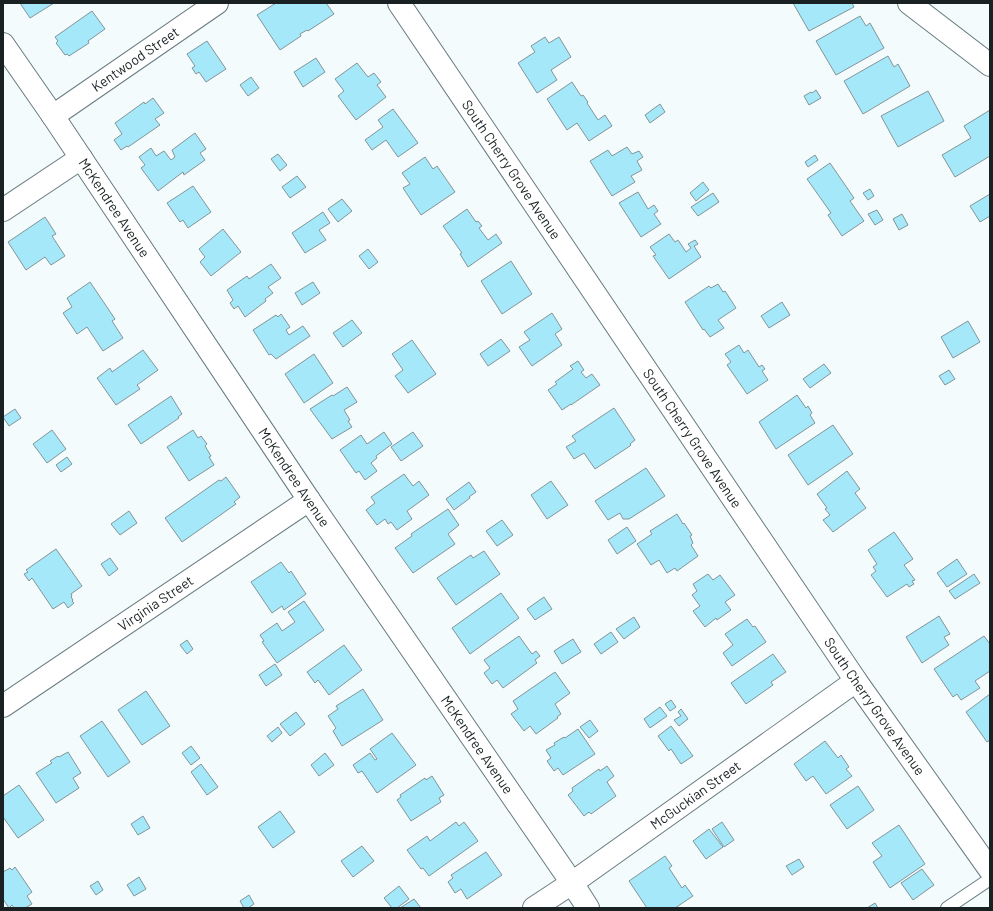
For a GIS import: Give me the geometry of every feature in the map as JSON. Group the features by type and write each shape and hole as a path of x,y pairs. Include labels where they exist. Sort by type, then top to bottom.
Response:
{"street":[{"name":"Kentwood Street","path":"53,116 217,3"},
{"name":"South Cherry Grove Avenue","path":"399,3 856,681 990,870"},
{"path":"909,3 990,65"},
{"name":"McKendree Avenue","path":"3,44 53,116 309,500 588,908"},
{"path":"3,210 81,158"},
{"name":"Virginia Street","path":"3,706 309,500"},
{"name":"McGuckian Street","path":"534,908 572,883 856,681"}],"lane":[{"path":"947,908 990,879"}],"building":[{"path":"20,3 54,3 30,18"},
{"path":"276,3 326,3 334,14 308,31 307,30 300,34 301,36 280,50 257,15"},
{"path":"793,3 852,3 854,7 809,31"},
{"path":"92,11 105,29 88,41 89,43 69,56 67,54 65,55 56,43 58,41 55,37"},
{"path":"860,16 866,26 870,23 884,48 836,75 816,41"},
{"path":"545,37 549,43 559,37 571,57 551,70 557,80 537,93 518,63 535,52 531,46"},
{"path":"207,41 226,69 206,82 199,72 196,74 192,68 195,66 187,54"},
{"path":"888,56 894,67 898,64 910,86 863,114 844,81"},
{"path":"316,58 325,72 303,87 294,72"},
{"path":"357,63 368,77 374,73 381,82 377,85 386,97 356,120 338,96 344,91 335,79"},
{"path":"251,77 259,88 248,96 240,85"},
{"path":"572,82 581,96 583,95 588,102 587,103 598,120 605,115 612,126 589,141 577,123 567,130 547,99"},
{"path":"816,90 821,98 809,105 804,96"},
{"path":"928,91 944,121 898,147 881,116"},
{"path":"153,98 164,113 155,119 160,125 128,147 127,146 121,150 114,140 122,134 115,123 144,102 145,104"},
{"path":"660,104 665,112 650,123 645,115"},
{"path":"393,109 418,143 398,157 386,140 372,150 365,140 383,127 378,120"},
{"path":"990,110 990,156 955,177 942,155 971,138 964,126"},
{"path":"195,133 206,149 200,153 205,160 184,175 183,172 158,191 141,168 145,165 139,157 151,148 156,156 164,151 171,160 175,157 172,150"},
{"path":"627,147 632,154 639,151 643,157 637,161 642,170 631,176 635,182 612,196 590,161 608,150 612,156"},
{"path":"278,154 287,165 280,171 271,159"},
{"path":"815,155 818,160 808,167 805,162"},
{"path":"425,157 433,169 437,166 455,192 421,215 403,188 410,184 402,173"},
{"path":"830,163 854,198 850,201 864,221 842,236 828,215 831,213 807,179"},
{"path":"297,176 306,187 290,198 282,187"},
{"path":"703,182 709,190 696,201 690,193"},
{"path":"193,186 211,212 188,228 183,220 180,222 167,203"},
{"path":"870,189 874,196 868,200 863,193"},
{"path":"638,192 648,209 654,205 658,211 654,214 661,224 641,237 619,203"},
{"path":"713,193 719,202 698,216 691,207"},
{"path":"990,194 990,216 980,222 970,206"},
{"path":"342,199 352,211 338,222 328,209"},
{"path":"467,209 476,222 478,221 482,226 479,228 488,240 496,234 502,243 468,267 460,254 462,253 443,226"},
{"path":"877,210 883,220 875,225 868,214"},
{"path":"323,212 330,223 319,230 326,240 305,253 292,233"},
{"path":"902,214 908,225 899,230 893,219"},
{"path":"45,217 56,234 52,236 65,256 51,265 45,257 26,270 8,242"},
{"path":"223,229 241,252 211,276 200,262 205,257 199,249"},
{"path":"669,234 675,242 678,240 686,252 691,248 688,244 695,240 698,244 694,246 701,257 669,279 653,256 656,255 650,247"},
{"path":"368,249 378,262 369,269 359,256"},
{"path":"511,261 532,294 502,314 481,281"},
{"path":"271,264 281,278 268,287 273,293 265,299 266,301 245,317 238,306 234,309 230,303 233,300 227,290 247,276 249,279"},
{"path":"90,282 115,319 112,321 123,338 103,351 87,327 77,334 63,313 72,307 67,298"},
{"path":"313,282 320,293 302,305 295,293"},
{"path":"718,284 723,292 725,291 736,308 718,320 724,328 710,337 704,329 703,330 685,302 709,286 711,288"},
{"path":"782,302 790,315 769,328 761,316"},
{"path":"552,313 562,329 555,334 562,345 532,366 519,347 530,340 524,332"},
{"path":"281,314 290,327 286,330 289,335 303,326 310,336 276,359 271,354 269,355 253,330 276,315 278,317"},
{"path":"352,320 362,333 343,347 333,333"},
{"path":"968,321 980,342 953,358 941,337"},
{"path":"501,339 510,351 488,366 480,354"},
{"path":"412,340 436,374 408,393 395,376 403,370 392,354"},
{"path":"739,345 744,353 748,350 759,367 762,365 765,369 762,371 768,380 747,394 727,365 731,362 725,354"},
{"path":"143,350 158,370 137,385 140,389 116,405 97,378 110,368 112,372"},
{"path":"314,354 333,383 304,403 285,374"},
{"path":"578,361 584,370 581,372 586,378 592,374 600,385 562,410 548,390 557,384 555,382 573,369 570,366"},
{"path":"824,364 831,373 810,388 803,379"},
{"path":"949,370 955,379 945,385 939,376"},
{"path":"347,387 357,402 344,410 352,427 332,439 310,409"},
{"path":"797,395 806,408 808,406 812,413 810,415 815,423 776,449 759,422"},
{"path":"171,396 182,414 178,417 179,418 141,444 128,425"},
{"path":"614,408 635,440 630,444 630,446 595,469 584,453 574,459 566,447 576,441 572,436"},
{"path":"15,409 21,418 9,426 3,417"},
{"path":"833,425 853,454 808,485 788,455"},
{"path":"52,430 66,449 47,463 33,444"},
{"path":"193,430 198,438 201,436 207,444 205,446 214,465 189,481 167,447"},
{"path":"384,432 392,444 376,456 377,458 371,463 377,471 365,480 359,471 356,473 340,450 361,435 367,444"},
{"path":"413,432 423,446 401,461 391,447"},
{"path":"67,457 72,464 61,472 56,465"},
{"path":"646,468 665,496 629,519 623,519 620,513 608,520 595,501"},
{"path":"847,471 860,489 855,493 866,508 833,532 823,520 830,515 817,494"},
{"path":"404,474 413,486 419,481 429,495 407,511 412,519 397,530 391,522 388,524 385,519 377,525 366,510 375,503 371,497"},
{"path":"226,477 240,497 234,502 236,504 182,542 165,518 219,480 221,481"},
{"path":"551,481 568,505 547,519 531,495"},
{"path":"469,482 476,492 454,510 446,499"},
{"path":"448,509 459,525 448,534 455,544 413,573 395,548 412,536 411,534"},
{"path":"129,511 137,523 120,535 111,524"},
{"path":"677,514 692,535 690,536 693,543 691,545 698,556 677,571 675,568 667,573 659,560 651,565 637,544 652,534 650,531"},
{"path":"502,520 513,535 497,546 486,531"},
{"path":"627,527 636,541 617,554 608,540"},
{"path":"894,532 913,559 904,565 915,580 912,581 914,584 909,587 907,584 887,597 871,575 876,571 873,567 877,564 868,550"},
{"path":"56,549 82,586 71,594 72,601 74,603 68,608 64,602 53,609 32,578 29,581 24,574 28,572 26,570"},
{"path":"484,551 500,574 456,605 437,578 471,555 473,558"},
{"path":"110,558 118,569 109,576 101,564"},
{"path":"957,559 967,574 947,587 937,573"},
{"path":"281,562 289,573 291,571 306,594 284,610 282,606 272,613 251,582"},
{"path":"708,574 713,580 720,575 735,595 725,602 731,610 717,620 716,618 705,627 693,611 700,606 692,595 697,591 693,584"},
{"path":"974,574 980,583 955,599 949,591"},
{"path":"501,593 519,618 470,654 452,628"},
{"path":"544,597 552,609 535,620 527,609"},
{"path":"304,601 324,630 277,663 262,642 264,641 260,635 277,623 282,631 295,622 288,612"},
{"path":"939,616 950,634 944,637 949,645 922,663 906,637"},
{"path":"634,617 640,627 624,639 616,629"},
{"path":"747,619 753,627 755,626 766,642 732,666 723,653 733,645 725,634"},
{"path":"611,632 618,642 601,654 594,644"},
{"path":"519,636 532,654 536,651 540,656 535,660 537,663 503,688 497,680 492,684 484,673 490,668 484,660"},
{"path":"984,636 990,644 990,671 975,681 980,688 961,700 957,694 953,697 934,669"},
{"path":"573,639 581,652 562,664 554,651"},
{"path":"187,640 193,649 187,654 180,645"},
{"path":"344,645 362,670 329,695 318,680 315,683 307,672"},
{"path":"773,654 786,672 771,682 773,685 746,704 731,683"},
{"path":"275,664 282,675 266,686 259,675"},
{"path":"555,672 570,693 555,704 561,714 557,717 558,718 536,734 530,726 524,731 511,714 518,709 513,701"},
{"path":"363,689 383,720 342,746 333,731 336,728 328,716 338,709 336,706"},
{"path":"146,691 170,726 142,745 118,710"},
{"path":"990,694 990,740 987,742 966,712"},
{"path":"671,700 676,707 670,711 665,704"},
{"path":"660,707 667,716 650,728 644,719"},
{"path":"681,709 688,719 679,726 674,720 681,716 678,712"},
{"path":"296,712 305,724 290,736 280,724"},
{"path":"590,720 598,731 589,738 580,727"},
{"path":"102,721 130,762 108,777 80,736"},
{"path":"671,726 693,756 681,764 671,749 669,751 658,736"},
{"path":"278,727 282,733 272,742 267,736"},
{"path":"578,729 595,754 563,775 558,768 554,771 547,761 551,758 546,750 555,745 554,743 564,737 565,738"},
{"path":"392,733 416,765 377,793 362,771 358,773 353,765 370,753 375,760 377,759 370,749"},
{"path":"825,741 838,758 841,755 849,767 846,769 852,776 826,794 813,776 806,781 794,764"},
{"path":"191,746 200,758 191,765 182,753"},
{"path":"68,752 81,773 73,778 79,788 56,803 36,773 52,763 50,761"},
{"path":"325,753 334,765 319,776 311,765"},
{"path":"201,764 218,787 207,795 191,772"},
{"path":"607,766 614,776 607,782 616,796 591,814 589,812 584,816 568,795 573,791 572,788 599,769 600,771"},
{"path":"432,776 444,795 439,798 441,802 411,821 397,800 401,797 400,795 425,778 426,780"},
{"path":"19,785 44,820 18,838 3,817 3,796"},
{"path":"858,786 874,810 847,829 830,805"},
{"path":"280,811 295,832 273,848 258,827"},
{"path":"143,816 150,828 138,835 131,824"},
{"path":"456,822 459,826 464,822 478,841 429,876 423,868 421,869 407,850 427,836 430,841"},
{"path":"722,822 734,840 724,847 712,829"},
{"path":"899,825 925,864 890,888 873,862 882,856 872,843"},
{"path":"709,829 723,847 706,859 693,841"},
{"path":"362,846 374,861 353,877 341,861"},
{"path":"486,852 502,875 467,899 461,889 455,893 448,882 453,878 451,875"},
{"path":"665,856 672,866 669,868 682,888 685,885 693,896 675,908 647,908 629,881"},
{"path":"799,859 804,867 792,875 786,866"},
{"path":"15,867 32,892 27,896 32,904 25,908 14,908 12,905 9,908 3,899 3,872 10,868 12,870"},
{"path":"922,869 934,885 913,900 901,883"},
{"path":"139,877 146,889 134,896 127,885"},
{"path":"98,881 103,890 96,895 90,886"},
{"path":"399,886 409,899 397,908 392,908 384,898"},
{"path":"249,895 254,904 248,908 244,908 240,901"},
{"path":"414,899 421,908 400,908"},
{"path":"875,903 878,908 867,908"}]}
